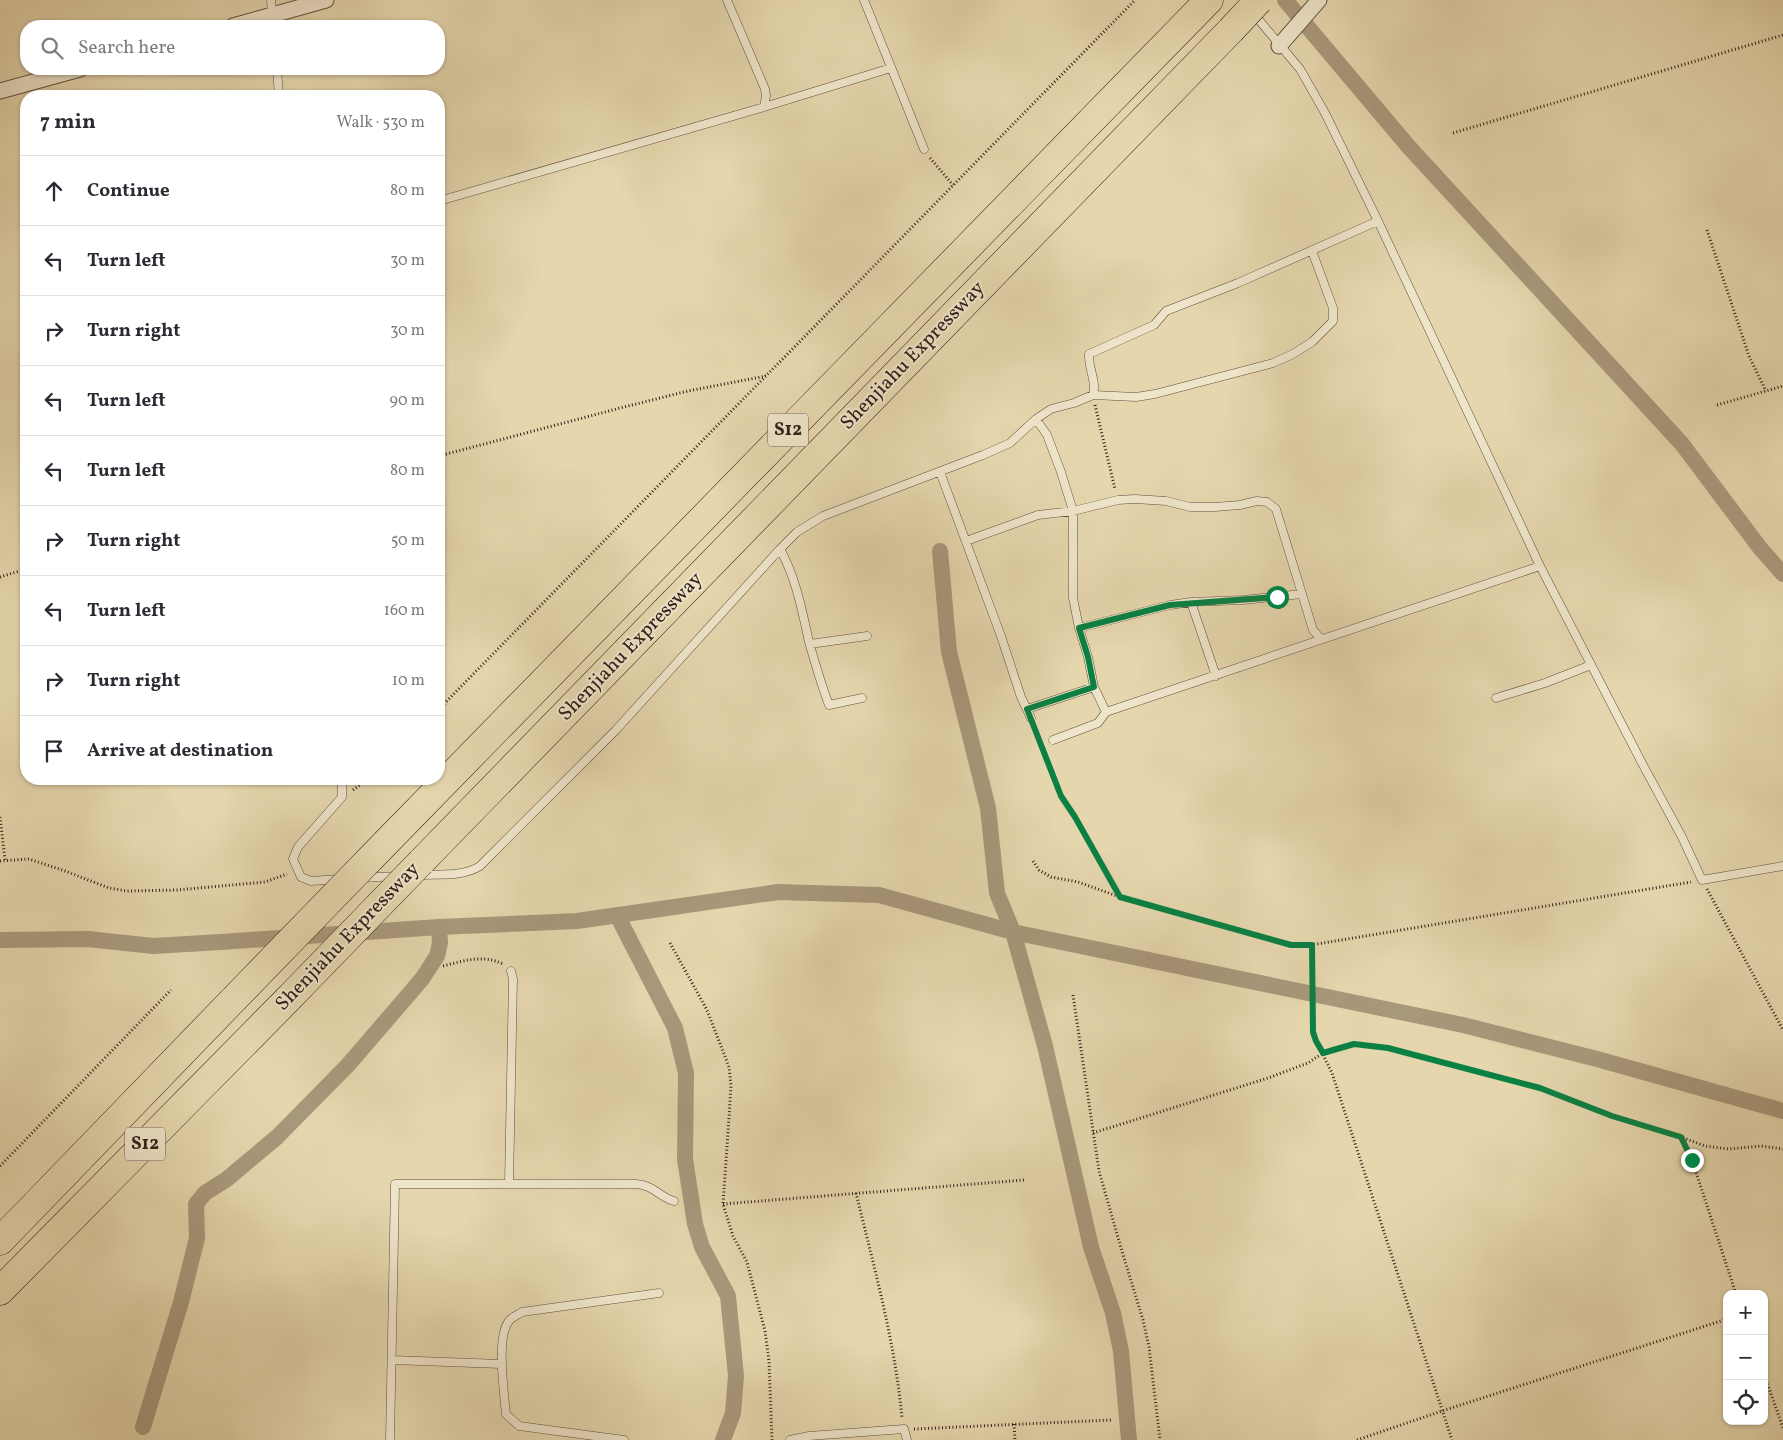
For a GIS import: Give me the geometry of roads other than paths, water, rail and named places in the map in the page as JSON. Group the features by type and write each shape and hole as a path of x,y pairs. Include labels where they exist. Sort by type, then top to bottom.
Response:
{"highway":[{"name":"Shenjiahu Expressway","path":"445,782 1209,0"},
{"name":"Shenjiahu Expressway","path":"0,1291 289,998 1259,0"},
{"name":"Shenjiahu Expressway","path":"0,1241 442,785"}],"street":[{"path":"252,20 326,0"},
{"path":"1284,41 1320,0"},
{"path":"0,91 58,75"}],"lane":[{"path":"727,0 765,89 764,108"},
{"path":"864,0 924,149"},
{"path":"1242,0 1284,41 1313,90 1378,221 1540,566 1682,837 1702,880 1783,866"},
{"path":"445,199 764,108 891,68"},
{"path":"277,75 279,90"},
{"path":"1093,395 1096,385 1088,363 1089,354 1154,325 1166,311 1238,283 1378,221"},
{"path":"342,785 342,797 298,847 293,859 301,877 311,881 459,874 472,871 480,866 614,731 780,549 802,528 823,516 940,472 1010,443 1036,419 1051,409 1074,403 1093,395 1136,397 1155,394 1273,363 1293,354 1312,342 1333,321 1333,308 1312,251"},
{"path":"1036,419 1047,435 1073,511 1073,598 1094,687 1106,712"},
{"path":"940,472 1001,636 1021,697 1031,718"},
{"path":"966,541 1038,515 1073,511 1118,500 1166,501 1190,507 1240,505 1257,501 1267,502 1276,509 1313,630 1321,639"},
{"path":"780,549 789,566 798,594 820,682 829,705 862,698"},
{"path":"1053,740 1098,723 1106,712 1540,566"},
{"path":"1079,628 1170,605 1302,594"},
{"path":"1190,602 1216,676"},
{"path":"810,644 866,636"},
{"path":"1496,698 1545,683 1592,665"},
{"path":"1027,709 1094,687"},
{"path":"509,1184 513,979 511,971"},
{"path":"390,1440 396,1184 636,1184 648,1186 674,1201"},
{"path":"624,1440 570,1436 519,1426 506,1414 502,1364 503,1336 508,1322 522,1312 659,1294"},
{"path":"392,1360 502,1364"},
{"path":"790,1440 809,1436 904,1429 906,1440"}],"waterway":[{"path":"1285,0 1408,146 1682,444 1760,548 1783,574"},
{"path":"940,551 949,652 988,808 997,893 1013,932 1045,1046 1091,1247 1113,1313 1121,1351 1129,1440"},
{"path":"0,940 88,939 153,946 439,927 577,921 778,892 879,895 1013,932 1463,1025 1597,1059 1783,1111"},
{"path":"617,915 675,1028 686,1073 685,1159 695,1224 702,1247 728,1296 736,1376 733,1413 723,1440"},
{"path":"143,1427 181,1302 197,1238 196,1204 205,1193 227,1179 277,1137 348,1065 422,979 437,956 440,943 439,927"}]}
